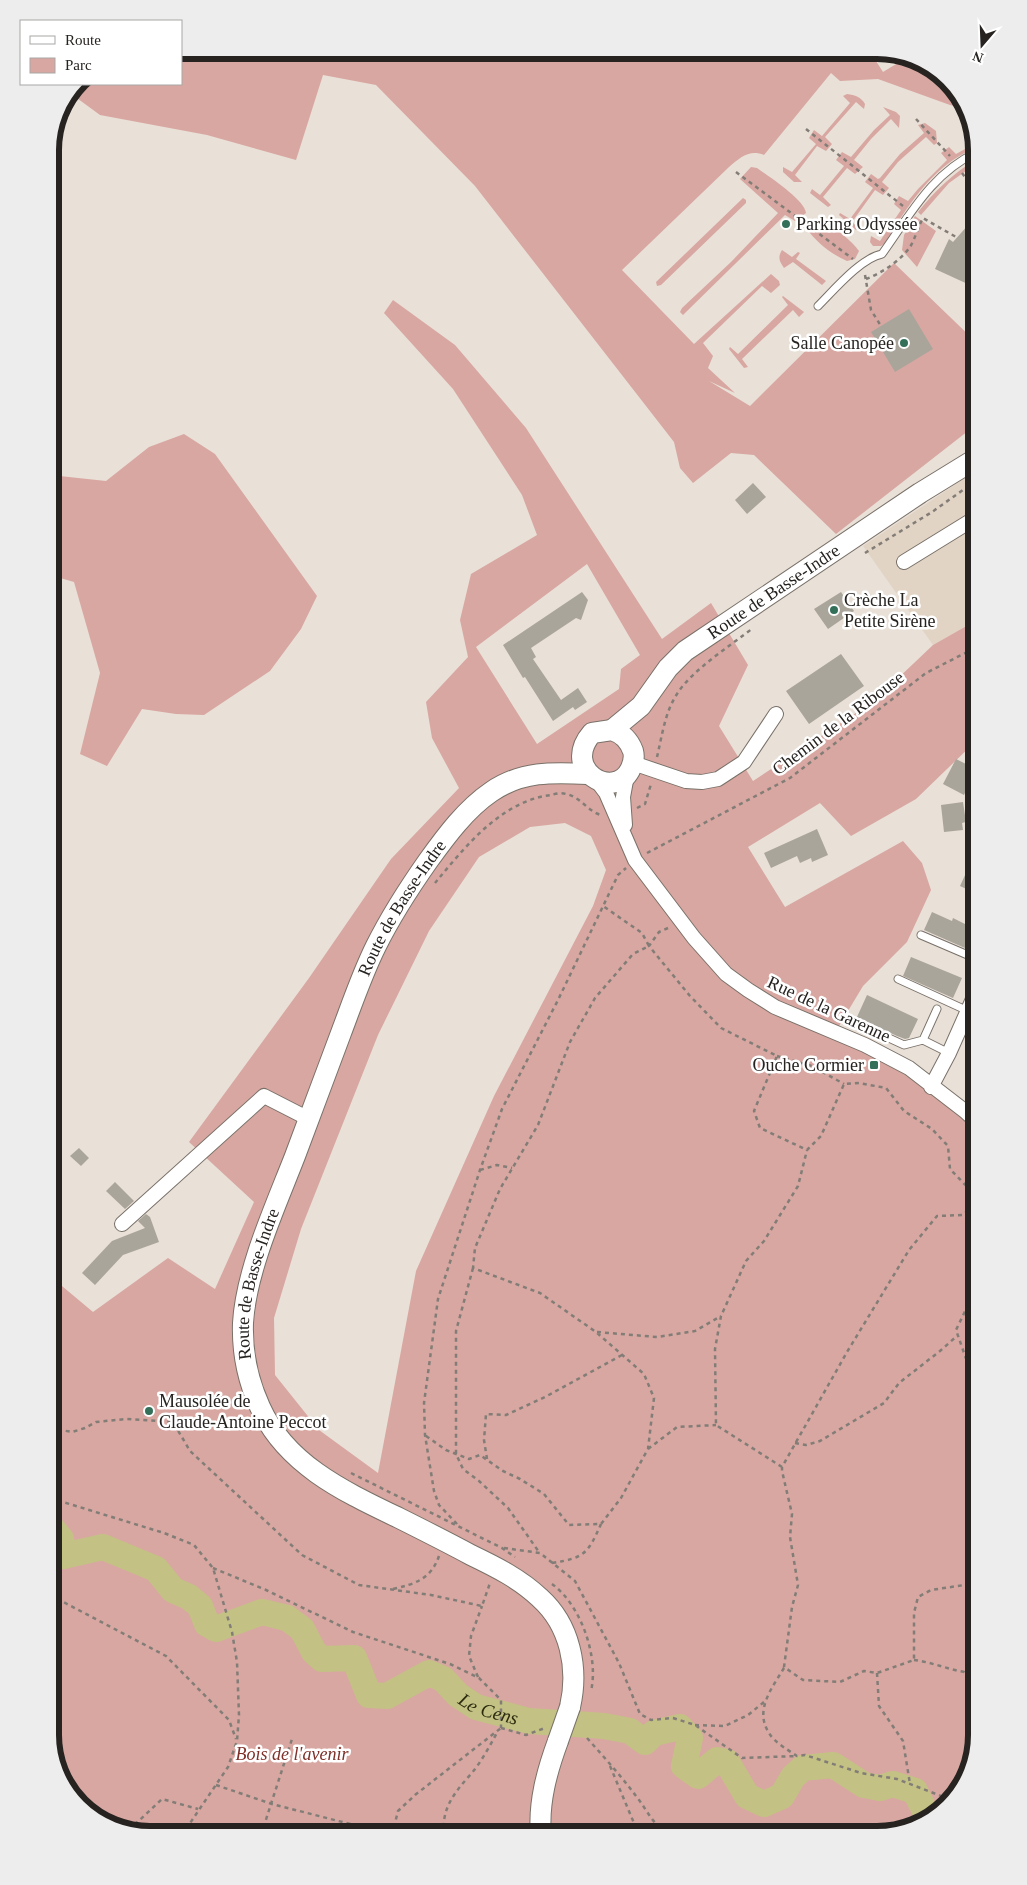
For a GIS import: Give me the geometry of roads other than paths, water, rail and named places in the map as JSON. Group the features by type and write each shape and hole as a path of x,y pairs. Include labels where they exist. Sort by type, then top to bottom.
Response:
{"main road":[{"name":"Route de Basse-Indre","path":"920,493 968,452"},
{"name":"Route de Basse-Indre","path":"612,730 641,706 668,668 685,651 920,493 968,464"},
{"name":"Route de Basse-Indre","path":"630,761 641,706"},
{"path":"612,730 621,734 629,742 630,761 621,779 613,782 592,777 582,764 581,754 583,745 592,733 612,730"},
{"name":"Route de Basse-Indre","path":"541,1826 542,1797 554,1734 570,1706 573,1693 574,1677 571,1650 561,1624 542,1599 515,1577 348,1493 318,1474 293,1454 265,1417 248,1374 243,1342 243,1321 259,1251 356,992 374,949 404,896 440,845 465,815 492,791 521,778 538,773 559,762 583,745"},
{"name":"Route de Basse-Indre","path":"538,773 592,777"}],"street":[{"path":"904,562 968,523"},
{"path":"630,761 686,781 702,782 718,779 744,762 776,714"},
{"name":"Rue de la Garenne","path":"619,814 630,761"},
{"name":"Rue de la Garenne","path":"592,777 606,793 619,814 627,841 641,857 683,923 726,974 776,1007 865,1046 909,1068 931,1087 968,1114"},
{"path":"931,1087 968,1011"},
{"path":"122,1224 264,1096 309,1119"}],"lane":[{"path":"818,306 862,265 877,255 882,254 925,192 956,165 968,158"},
{"path":"921,935 968,955"},
{"path":"898,979 968,1011"},
{"path":"923,1040 937,1009"},
{"path":"854,1022 904,1045 923,1040 949,1053"}],"waterway":[{"name":"Le Cens","path":"59,1537 63,1556 103,1547 156,1569 173,1590 189,1597 200,1606 207,1624 216,1629 262,1612 287,1618 302,1629 314,1652 322,1659 354,1658 369,1695 387,1696 429,1673 443,1679 458,1695 476,1707 529,1721 604,1726 630,1731 645,1742 654,1733 680,1727 690,1738 684,1766 698,1776 717,1760 727,1762 747,1796 764,1804 782,1796 793,1777 803,1768 833,1765 864,1785 880,1788 893,1784 915,1791 926,1812"}],"place":[{"name":"Parking Odyssée","path":"786,224"},
{"name":"Salle Canopée","path":"904,343"},
{"name":"Crèche La Petite Sirène","path":"834,610"},
{"name":"Ouche Cormier","path":"874,1065"},
{"name":"Mausolée de Claude-Antoine Peccot","path":"149,1411"}],"park label":[{"name":"Bois de l'avenir","path":"292,1754"}]}
